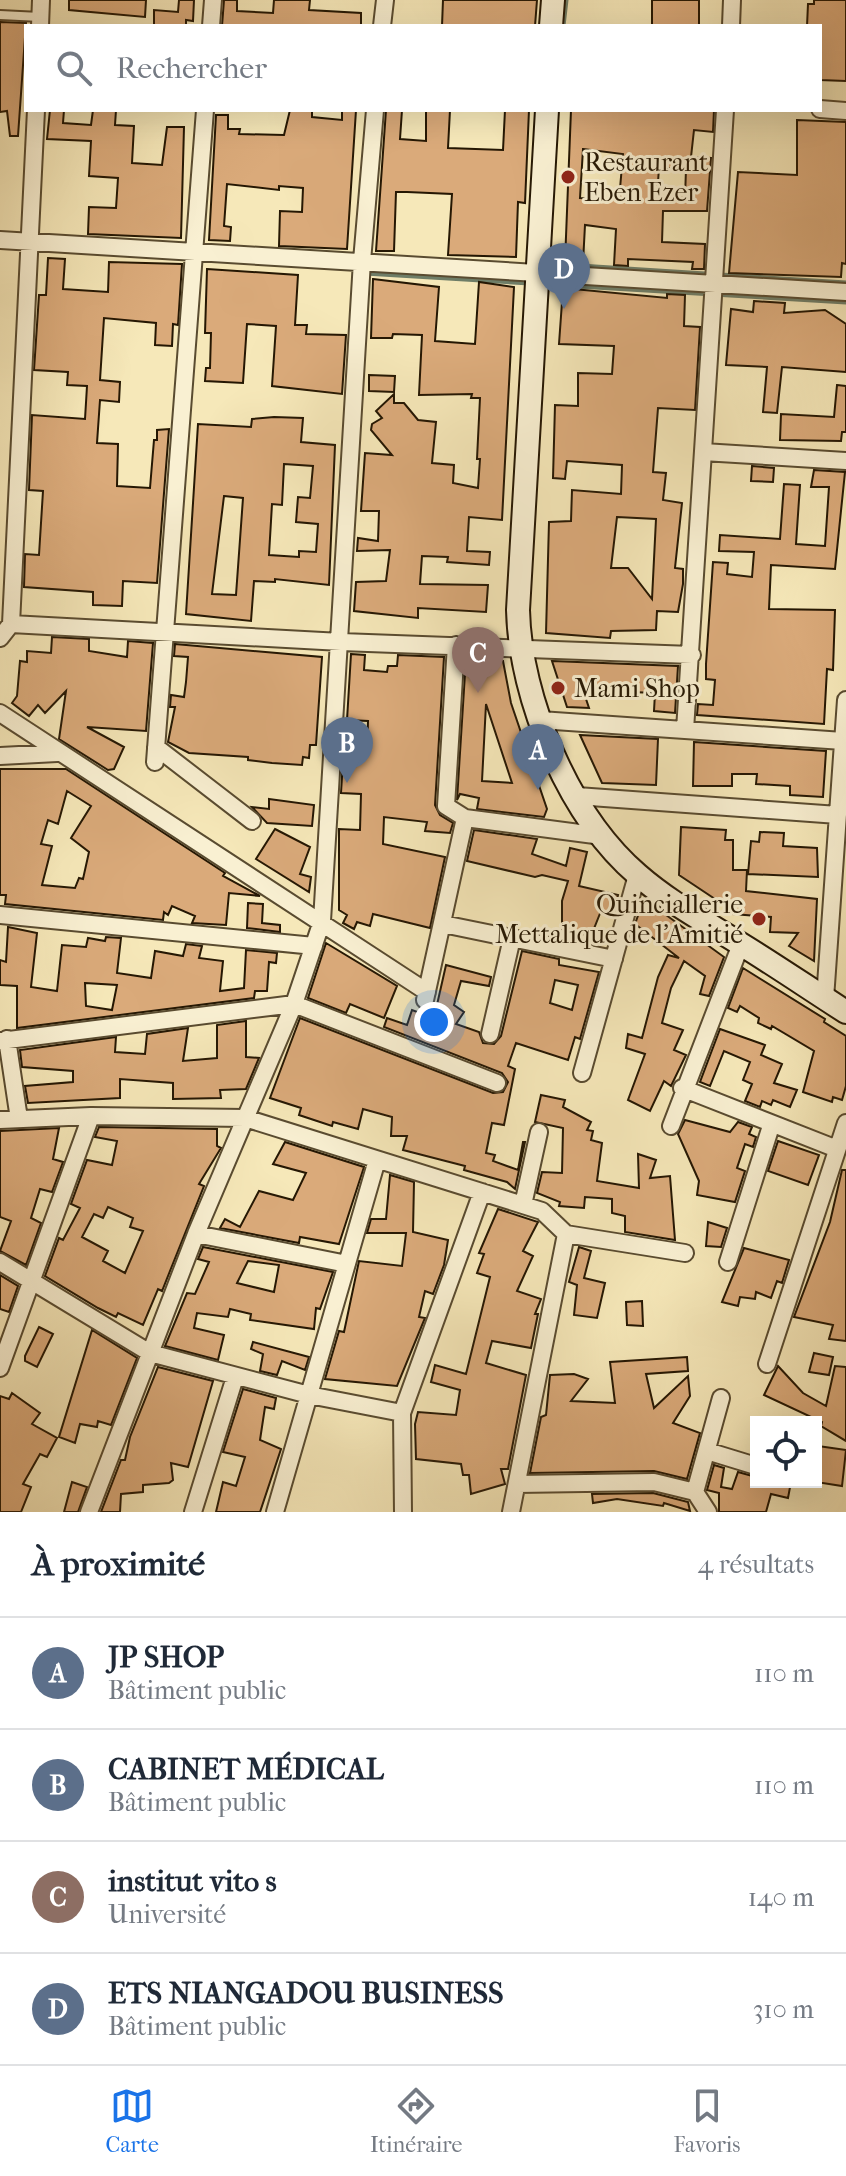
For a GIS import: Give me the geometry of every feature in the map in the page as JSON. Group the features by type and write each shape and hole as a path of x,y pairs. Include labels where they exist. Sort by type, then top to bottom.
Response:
{"main road":[{"path":"551,24 553,0"},
{"path":"547,112 519,647 540,720 577,796 602,836 637,875 666,898 846,1012"}],"street":[{"path":"211,24 213,0"},
{"path":"382,24 385,0"},
{"path":"731,24 732,0"},
{"path":"822,109 846,111"},
{"path":"0,638 11,624 36,112"},
{"path":"205,112 156,755 252,821"},
{"path":"89,1512 196,1234 294,1004 322,921 362,261 375,112"},
{"path":"685,730 725,112"},
{"path":"0,240 846,292"},
{"path":"703,452 846,461"},
{"path":"11,624 341,642 692,655"},
{"path":"456,645 446,806 465,818 602,836"},
{"path":"825,999 843,783 846,700"},
{"path":"0,713 57,753 322,921 426,996 465,818"},
{"path":"540,720 843,741"},
{"path":"0,756 57,753"},
{"path":"577,796 838,815"},
{"path":"582,1073 637,875"},
{"path":"0,915 314,946"},
{"path":"443,924 614,959"},
{"path":"490,1034 512,938"},
{"path":"671,1126 682,1088 741,944"},
{"path":"19,1119 4,1040 294,1004 497,1083"},
{"path":"682,1088 771,1126 837,1149"},
{"path":"0,1368 91,1116"},
{"path":"0,1120 91,1116 245,1118 542,1211 566,1234 685,1253"},
{"path":"767,1364 846,1123"},
{"path":"728,1262 771,1126"},
{"path":"523,1205 539,1132"},
{"path":"275,1512 377,1160"},
{"path":"403,1512 402,1413 482,1192"},
{"path":"196,1234 347,1264"},
{"path":"511,1512 566,1234"},
{"path":"0,1262 150,1353 309,1395 402,1413"},
{"path":"193,1512 235,1377"},
{"path":"695,1492 721,1398"},
{"path":"707,1451 750,1464"},
{"path":"517,1484 654,1482 695,1492 708,1512"}],"lane":[{"path":"0,15 41,14"}],"building":[{"path":"69,0 146,0 145,17 69,10"},
{"path":"179,0 194,0 193,21 186,20 186,24 154,24 154,10 178,12"},
{"path":"224,0 237,0 237,11 273,13 274,0 310,0 309,10 361,13 361,24 222,24"},
{"path":"443,0 537,0 535,24 442,24"},
{"path":"652,0 699,0 699,24 652,24"},
{"path":"814,0 846,0 846,81 822,80 822,24 807,24 808,4 814,4"},
{"path":"0,22 26,23 18,136 10,136 7,111 0,112"},
{"path":"50,112 64,112 63,123 91,125 93,112 116,112 115,125 134,126 132,163 162,165 167,127 184,127 181,238 88,234 89,207 116,208 118,178 89,176 91,141 47,139"},
{"path":"290,112 312,112 312,117 342,120 342,112 356,112 347,249 279,246 280,211 302,212 303,188 279,186 279,190 227,184 224,226 231,227 230,241 209,240 216,115 228,115 228,129 240,129 239,134 284,135"},
{"path":"386,112 402,112 400,139 426,141 426,112 450,112 448,148 503,150 505,112 529,112 525,203 518,202 516,257 448,255 452,194 407,192 396,192 394,251 376,251"},
{"path":"571,112 714,112 713,132 694,130 691,157 711,158 707,211 663,211 662,242 705,244 704,269 692,269 693,262 628,259 628,266 614,265 616,229 585,225 583,263 565,262","holes":["583,149 623,154 619,200 580,198","659,168 686,169 685,198 657,196"]},
{"path":"797,120 846,122 846,264 842,263 841,277 729,273 738,172 797,175"},
{"path":"48,258 65,259 63,289 108,292 109,262 182,264 178,325 173,324 172,346 155,345 156,323 104,318 100,380 120,382 119,402 100,400 97,443 118,444 117,486 150,488 157,430 169,429 157,583 123,581 122,606 93,605 93,592 24,587 25,554 39,555 43,491 29,490 32,415 85,419 87,386 67,385 68,372 34,370 39,295 46,295"},
{"path":"207,269 298,275 295,325 307,325 306,334 346,335 342,394 272,386 276,326 247,324 243,383 205,381 206,368 210,368 211,333 205,333"},
{"path":"373,279 439,287 435,341 475,344 479,282 514,287 502,520 469,517 467,551 490,552 489,565 447,562 448,557 422,556 420,584 488,585 486,612 418,608 418,618 354,611 356,582 386,581 390,550 357,551 358,538 378,541 379,511 361,511 365,453 392,455 371,430 372,424 382,418 376,411 394,394 394,403 404,403 418,420 436,422 432,463 454,465 453,483 478,488 480,459 477,459 480,398 471,398 472,394 419,395 422,335 393,334 392,338 371,338"},
{"path":"563,288 667,298 667,294 685,295 684,326 700,327 695,410 658,408 653,472 666,473 663,500 682,503 675,568 683,569 683,584 678,612 657,611 656,630 611,631 610,638 546,633 549,522 571,521 572,490 621,494 622,465 567,461 565,479 553,478 555,405 578,406 578,373 612,374 614,346 559,344","holes":["617,517 656,519 652,599 628,568 611,568"]},
{"path":"754,301 785,303 784,313 825,310 846,324 846,372 782,367 777,413 763,412 767,367 726,365 731,309 753,312"},
{"path":"369,375 395,376 394,392 369,391"},
{"path":"837,385 846,386 846,432 842,432 841,441 780,440 781,414 834,417"},
{"path":"303,418 301,442 335,445 329,585 275,579 275,582 254,581 251,621 186,614 198,424 251,427 252,419","holes":["284,464 313,466 310,498 298,497 296,522 318,524 316,552 299,551 299,557 269,555 272,504 282,505","224,496 243,498 236,595 212,594"]},
{"path":"752,466 774,468 773,482 751,481"},
{"path":"814,470 845,472 835,569 771,565 769,609 835,610 833,670 827,669 824,724 697,715 698,704 713,705 715,680 706,679 706,664 713,562 728,563 727,574 752,577 754,552 719,551 720,535 780,539 784,484 800,485 796,544 825,546 829,487 811,487"},
{"path":"52,637 89,639 89,651 127,657 128,641 153,643 146,731 87,727 124,747 114,769 108,770 59,739 66,691 45,713 38,705 29,716 12,703 17,696 20,661 27,662 27,651 51,653"},
{"path":"175,644 322,657 316,745 310,745 309,758 303,757 302,765 272,763 248,760 248,757 189,753 168,742 175,707 170,707 171,695 184,697 188,657 174,656"},
{"path":"351,654 365,655 364,670 387,672 388,666 397,666 398,655 444,657 435,805 440,815 453,823 450,833 425,831 427,822 384,817 383,844 445,857 430,928 373,914 370,926 357,922 354,929 343,923 347,915 339,910 339,829 360,830 361,794 341,793 343,761 346,761 347,750 367,751 368,721 347,720"},
{"path":"466,658 503,661 511,703 547,809 544,817 477,809 479,798 460,794 457,800","holes":["486,704 512,783 482,781"]},
{"path":"552,661 678,666 675,713 654,711 655,693 583,690 589,708 567,707"},
{"path":"580,735 658,739 656,785 602,783"},
{"path":"694,742 826,751 823,797 790,795 790,786 756,784 757,774 732,774 732,786 693,786"},
{"path":"0,769 66,769 225,873 223,876 260,896 229,893 226,925 192,923 195,916 172,906 168,915 164,912 163,920 5,904 6,895 0,895","holes":["67,791 91,806 71,838 89,852 83,879 79,878 75,888 42,885 52,846 41,844 48,820 58,824"]},
{"path":"269,799 314,805 312,826 267,823 252,807 269,809"},
{"path":"681,827 726,830 725,840 733,840 733,870 747,870 746,891 817,899 814,961 789,946 798,933 770,932 771,917 733,914 733,911 679,875"},
{"path":"275,829 310,847 300,874 311,877 309,892 256,859"},
{"path":"474,830 537,839 532,854 566,866 570,848 587,852 579,886 618,895 614,913 601,911 591,936 562,930 562,901 568,881 542,875 535,877 467,861"},
{"path":"760,832 784,833 783,846 817,848 818,877 748,874 751,841 759,842"},
{"path":"644,899 724,957 709,996 700,994 705,976 684,961 671,988 662,1023 683,1030 674,1050 686,1055 671,1086 664,1081 650,1111 628,1100 645,1054 626,1048 628,1034 642,1038 658,977 668,955 679,958 635,924"},
{"path":"248,903 263,904 262,923 280,925 280,932 247,928"},
{"path":"8,927 37,933 31,987 57,991 62,945 86,947 88,938 105,941 106,937 121,938 117,973 151,978 155,951 183,956 186,944 202,946 199,958 223,961 220,991 244,988 246,950 277,953 276,963 269,962 267,991 255,991 254,998 17,1028 17,986 0,985 0,960 6,962","holes":["85,983 117,985 112,1010 86,1006"]},
{"path":"326,943 397,986 384,1018 350,1004 346,1013 308,998"},
{"path":"522,951 559,959 559,965 599,972 580,1039 575,1037 568,1060 516,1043 508,1066 515,1069 504,1125 492,1123 486,1153 495,1155 493,1161 518,1170 525,1142 515,1189 507,1182 464,1170 465,1166 403,1150 407,1136 391,1136 392,1117 363,1109 358,1129 333,1122 332,1126 299,1115 301,1108 270,1098 300,1018 493,1093 503,1092 508,1082 502,1073 384,1027 387,1018 407,1025 412,1010 434,1018 446,965 491,977 489,986 461,981 454,1005 464,1012 456,1024 479,1032 483,1043 494,1044 501,1036","holes":["555,980 578,985 572,1010 550,1003"]},
{"path":"743,968 825,1019 824,1022 846,1036 846,1086 842,1100 833,1097 832,1102 803,1092 814,1051 772,1026 771,1029 758,1023 759,1018 740,1006 737,1012 728,1008"},
{"path":"246,1021 246,1057 259,1058 246,1089 220,1090 221,1098 173,1099 173,1083 120,1079 120,1098 28,1103 25,1086 73,1082 73,1071 22,1067 20,1050 116,1037 115,1052 145,1054 147,1034 188,1028 183,1061 217,1058 217,1025"},
{"path":"720,1029 765,1045 761,1055 782,1064 774,1083 797,1090 790,1107 773,1100 771,1105 762,1101 760,1107 745,1101 752,1084 743,1080 750,1062 724,1051 710,1086 700,1082"},
{"path":"541,1095 565,1100 563,1107 591,1122 587,1130 593,1131 591,1140 602,1143 597,1181 639,1188 638,1154 656,1160 650,1178 670,1176 675,1240 625,1232 625,1216 612,1213 612,1199 585,1197 584,1208 559,1206 560,1202 537,1193 542,1172 562,1173 563,1128 535,1122"},
{"path":"685,1120 730,1132 738,1122 752,1127 749,1134 756,1137 753,1147 745,1144 737,1168 745,1171 735,1202 697,1195 699,1181 678,1134"},
{"path":"99,1127 217,1129 217,1146 221,1148 199,1184 204,1186 162,1291 158,1289 143,1325 98,1308 45,1276 59,1238 63,1240 80,1208 71,1204 87,1160 112,1165 117,1141 95,1137","holes":["108,1207 133,1218 130,1227 143,1231 125,1273 103,1261 108,1251 82,1237 94,1214 103,1218"]},
{"path":"59,1128 53,1159 63,1162 52,1192 40,1189 31,1218 41,1223 26,1265 0,1251 11,1221 0,1217 0,1131"},
{"path":"778,1141 819,1155 808,1185 768,1171"},
{"path":"285,1142 364,1167 339,1244 300,1237 299,1243 220,1228 225,1219 240,1227 259,1191 293,1200 306,1173 273,1164"},
{"path":"842,1170 846,1170 846,1341 829,1339 833,1325 794,1317 830,1222"},
{"path":"390,1175 414,1182 413,1232 448,1240 444,1265 433,1294 425,1291 419,1317 425,1318 397,1386 325,1379 339,1331 344,1332 359,1261 402,1266 406,1233 367,1233 371,1219 386,1219"},
{"path":"498,1209 538,1222 523,1251 533,1256 517,1291 541,1299 535,1314 538,1314 531,1348 492,1341 486,1363 526,1375 508,1469 501,1469 505,1484 471,1494 469,1475 463,1475 461,1464 416,1459 415,1424 418,1412 456,1415 460,1390 431,1382 435,1365 466,1374 490,1277 477,1273 484,1254 479,1253"},
{"path":"708,1222 727,1228 721,1247 706,1246"},
{"path":"203,1247 333,1272 320,1309 316,1308 314,1329 250,1320 251,1314 230,1309 228,1317 197,1313 194,1328 224,1335 218,1360 165,1346 187,1293 195,1294 209,1262 198,1259","holes":["248,1261 279,1265 274,1292 237,1283"]},
{"path":"579,1247 591,1251 584,1278 605,1283 597,1318 574,1315 577,1285 569,1282"},
{"path":"744,1248 789,1260 782,1283 777,1281 771,1298 756,1292 755,1299 740,1297 738,1306 722,1302"},
{"path":"0,1275 18,1286 9,1312 0,1309"},
{"path":"642,1301 643,1326 627,1325 626,1302"},
{"path":"39,1327 53,1334 37,1367 25,1361 25,1356"},
{"path":"92,1330 137,1358 111,1425 98,1421 97,1427 80,1424 75,1443 59,1437"},
{"path":"253,1342 309,1357 305,1370 282,1361 277,1375 260,1371 263,1354 251,1349"},
{"path":"814,1353 833,1357 829,1375 809,1372"},
{"path":"687,1357 688,1371 646,1374 654,1408 688,1376 690,1396 673,1423 700,1433 687,1479 654,1471 530,1473 541,1417 546,1415 550,1375 574,1374 588,1379 571,1401 615,1403 610,1362"},
{"path":"778,1366 803,1393 826,1406 835,1366 846,1367 846,1441 822,1427 822,1416 809,1416 764,1395"},
{"path":"158,1367 213,1381 188,1467 171,1463 173,1480 169,1483 143,1485 143,1492 121,1494 120,1512 101,1512 121,1460 125,1460 130,1437"},
{"path":"243,1389 276,1398 274,1409 265,1407 260,1440 281,1449 260,1512 216,1512 223,1482 236,1486 245,1457 223,1452"},
{"path":"12,1393 40,1413 32,1424 57,1438 47,1457 40,1454 23,1484 31,1487 21,1512 0,1512 0,1396 9,1399"},
{"path":"822,1447 846,1450 842,1486 822,1483"},
{"path":"714,1465 724,1468 721,1487 732,1489 738,1472 750,1475 750,1488 790,1488 788,1498 771,1494 766,1512 719,1512 719,1493 707,1490"},
{"path":"72,1482 87,1487 78,1512 64,1512"},
{"path":"653,1493 688,1502 690,1511 664,1503 663,1506 617,1499 593,1503 592,1494"}],"waterway":[{"path":"563,24 566,0"},
{"path":"549,259 548,264 846,283"},
{"path":"365,273 530,283"},
{"path":"544,284 846,302"}],"place":[{"name":"Restaurant Eben Ezer","path":"568,177"},
{"name":"ETS NIANGADOU BUSINESS","path":"564,309"},
{"name":"Mami Shop","path":"558,688"},
{"name":"institut vito s","path":"478,693"},
{"name":"CABINET MÉDICAL","path":"347,783"},
{"name":"JP SHOP","path":"538,790"},
{"name":"Quinciallerie Mettalique de l'Amitié","path":"759,919"}]}
